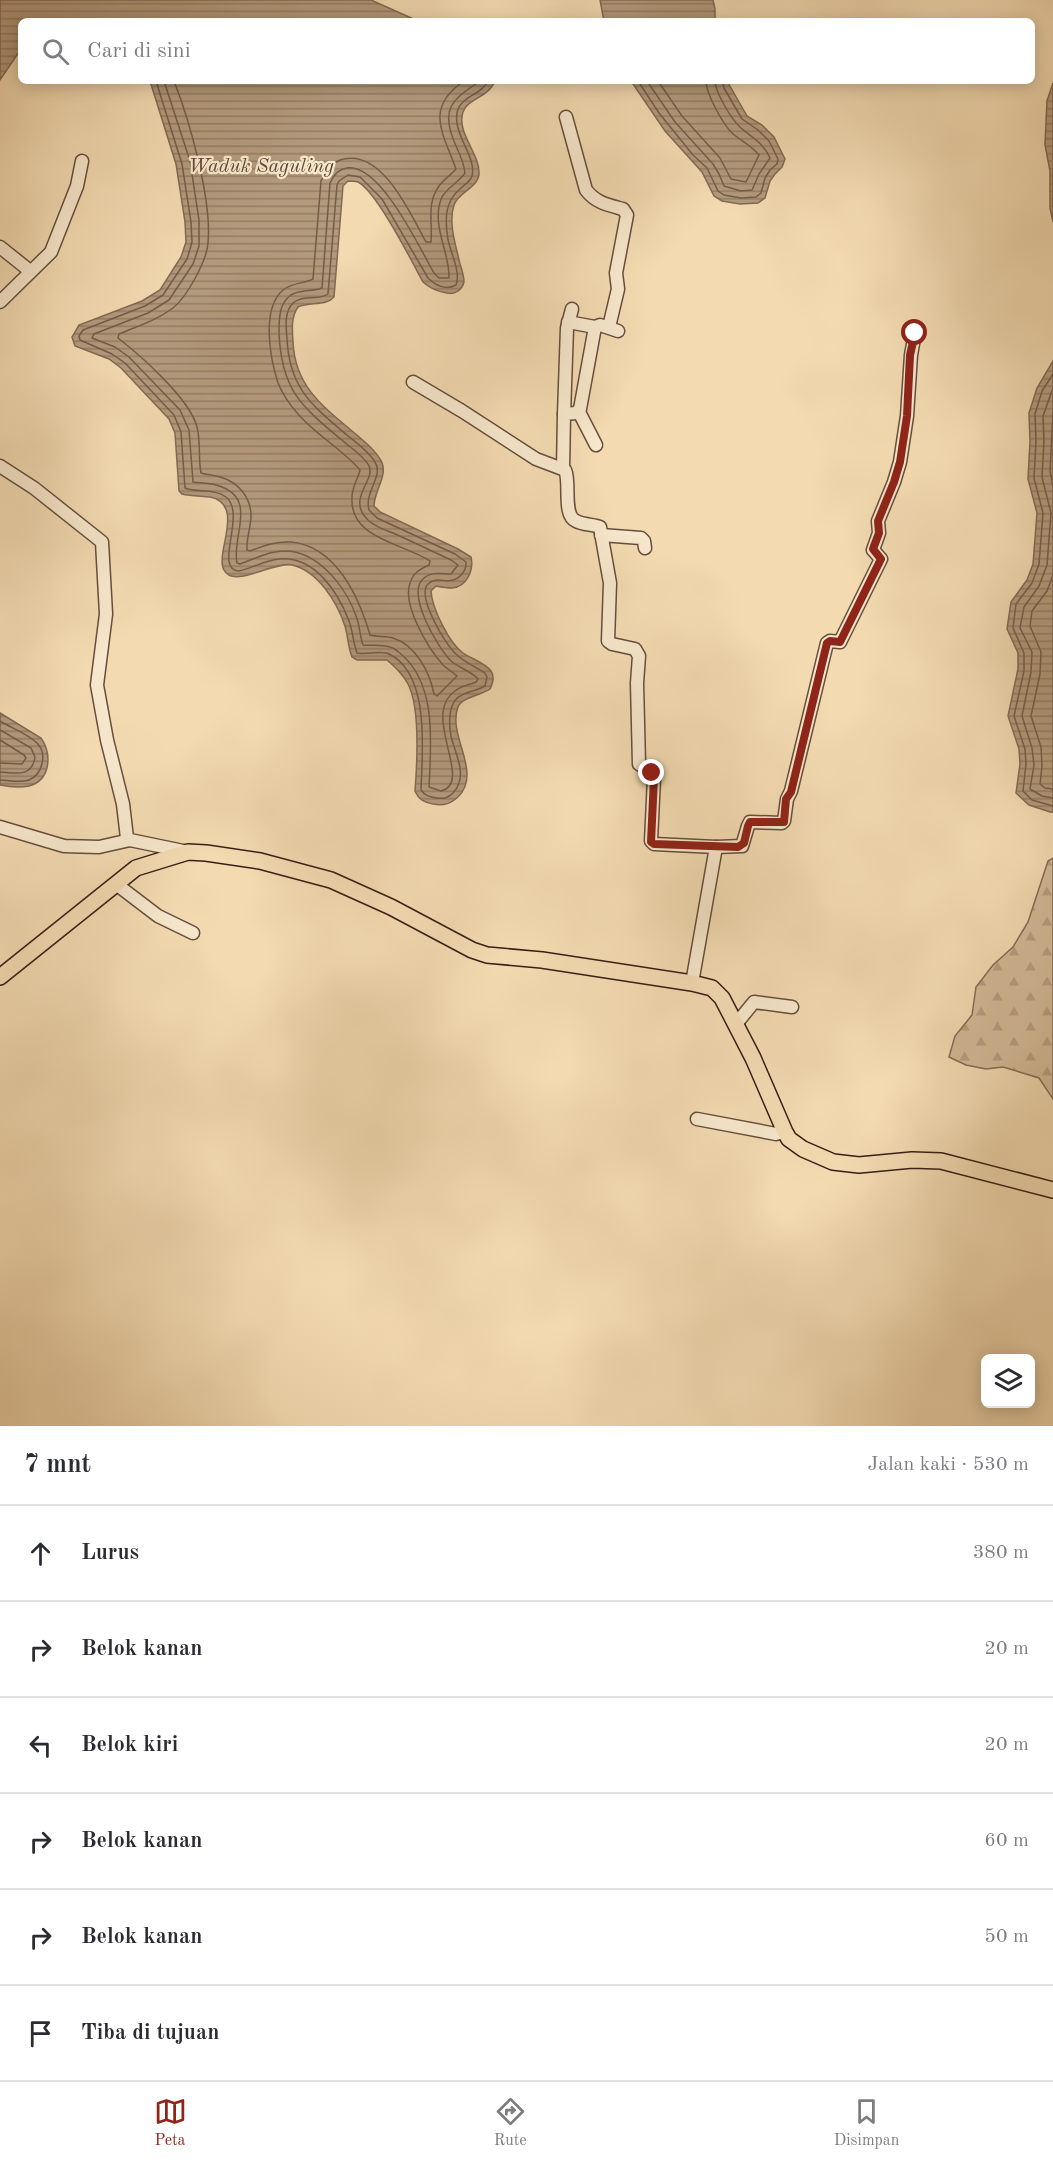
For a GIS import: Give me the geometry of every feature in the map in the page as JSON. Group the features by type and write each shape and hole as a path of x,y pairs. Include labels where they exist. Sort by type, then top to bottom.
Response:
{"main road":[{"path":"0,978 136,868 188,852 260,861 331,880 392,907 487,956 542,960 712,988 718,993 736,1024 789,1139 803,1149 833,1162 859,1166 912,1160 941,1161 1053,1190"}],"street":[{"path":"566,117 586,190 593,199 623,209 627,215 616,273 618,289 614,329 600,324 596,327 568,322"},
{"path":"0,302 48,256 54,247 77,186 82,161"},
{"path":"0,248 30,271"},
{"path":"572,309 568,322 564,414 563,469 567,475 567,499 571,516 577,522 598,526 601,536 610,583 608,641 635,649 639,656 637,683 639,764 651,771 654,778 651,842 654,844 742,846 750,822 782,823 784,821 786,799 791,792 827,643 840,642 881,559 873,549 879,533 877,524 900,462 907,416 910,355 915,333"},
{"path":"596,327 579,412 596,445"},
{"path":"413,382 536,459 563,469"},
{"path":"564,414 579,412"},
{"path":"0,466 34,488 102,542 106,614 97,685 107,740 123,804 127,838 130,840"},
{"path":"601,536 641,538 645,548"},
{"path":"0,827 64,846 99,847 130,840 188,852"},
{"path":"692,983 716,847"},
{"path":"116,884 158,916 193,933"},
{"path":"736,1024 754,1002 792,1007"},
{"path":"697,1119 776,1134 785,1132"}],"green space":[{"path":"1053,858 1053,1099 1039,1078 1003,1067 986,1069 966,1065 949,1057 955,1036 972,1015 976,987 993,965 1013,947 1028,922 1048,861"}],"water":[{"path":"0,0 371,0 411,18 18,18 18,53 0,80"},
{"path":"600,0 713,0 715,9 715,18 603,18"},
{"path":"1053,83 1053,222 1050,208 1050,171 1045,145 1047,101"},
{"name":"Waduk Saguling","path":"151,84 493,84 463,112 463,128 476,158 479,174 475,183 456,201 452,212 453,234 464,280 460,290 447,293 423,282 393,228 366,188 358,182 348,181 343,186 334,297 326,302 298,307 292,323 295,358 306,385 323,406 373,449 383,465 374,506 380,512 471,557 470,572 462,585 452,588 436,586 431,591 438,615 452,641 463,653 488,668 493,678 490,689 468,698 458,707 457,730 467,776 465,787 458,797 449,803 440,805 427,802 420,799 415,791 416,721 412,694 401,674 387,660 357,660 352,657 345,626 332,598 318,581 301,568 284,565 236,577 224,570 222,561 227,512 218,500 182,494 179,491 175,433 169,419 121,368 109,359 75,346 72,337 79,325 142,301 160,290 181,257 186,242 185,222 176,164"},
{"path":"633,84 729,84 747,116 762,125 774,137 785,159 782,167 770,181 765,198 758,203 740,204 722,201 714,196 702,172 665,131"},
{"path":"1053,361 1053,812 1050,812 1029,805 1016,793 1020,764 1019,749 1008,716 1018,669 1018,653 1007,629 1011,602 1027,580 1033,564 1037,513 1028,479 1029,413 1037,388"},
{"path":"0,713 41,738 45,744 47,766 42,778 36,783 22,787 0,785"}],"route":[{"path":"652,773 654,778 651,842 654,844 738,847 744,843 750,822 784,822 786,799 791,792 827,643 840,642 881,559 873,549 879,533 877,524 900,462 908,407 910,355 915,333"}]}
